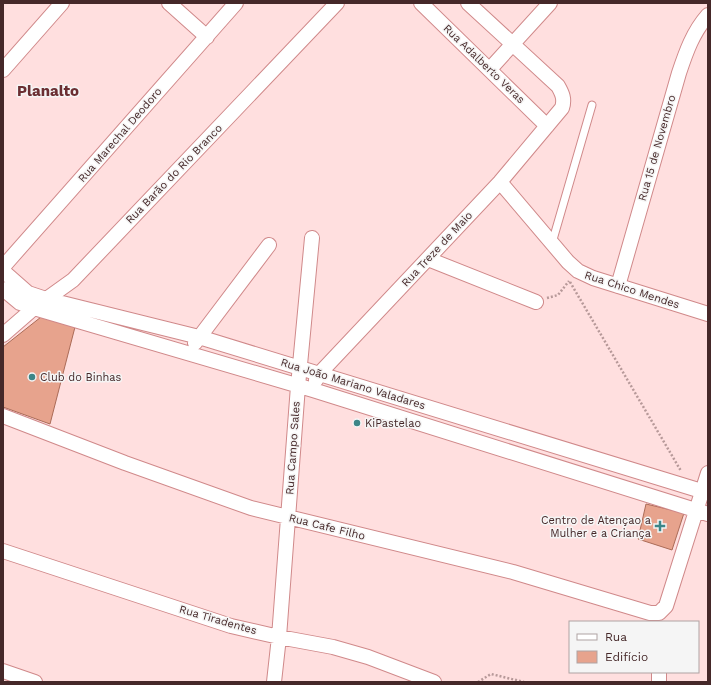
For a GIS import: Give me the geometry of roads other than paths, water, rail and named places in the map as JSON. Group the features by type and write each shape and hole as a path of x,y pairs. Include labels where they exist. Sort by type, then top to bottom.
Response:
{"street":[{"path":"3,70 62,3"},
{"path":"168,3 207,37"},
{"name":"Rua Marechal Deodoro","path":"3,267 236,3"},
{"name":"Rua Barão do Rio Branco","path":"3,335 34,308 73,280 337,3"},
{"name":"Rua Adalberto Veras","path":"421,3 547,126"},
{"path":"468,3 512,45"},
{"path":"490,69 550,3"},
{"name":"Rua 15 de Novembro","path":"618,286 679,73 690,42 697,29 708,15"},
{"name":"Rua Treze de Maio","path":"313,390 319,374 500,182 562,108 564,98 558,86 512,45"},
{"name":"Rua Chico Mendes","path":"500,182 568,262 578,271 593,278 708,314"},
{"name":"Rua Campo Sales","path":"274,682 279,637 298,386 312,238"},
{"path":"188,354 199,337 269,245"},
{"path":"428,259 536,302"},
{"name":"Rua João Mariano Valadares","path":"3,271 28,292 46,299 199,337 700,490"},
{"name":"Rua João Mariano Valadares","path":"3,289 20,303 34,308 313,390 702,512"},
{"name":"Rua Cafe Filho","path":"3,416 126,463 251,508 514,572 659,617"},
{"path":"659,617 666,606 702,512 700,490 708,473"},
{"name":"Rua Tiradentes","path":"3,551 231,626 333,647 368,657 434,682"},
{"path":"3,671 35,682"}],"lane":[{"path":"552,243 592,105"}],"place":[{"name":"Club do Binhas","path":"32,377"},
{"name":"KiPastelao","path":"357,423"},
{"name":"Centro de Atençao a Mulher e a Criança","path":"660,526"}],"district":[{"name":"Planalto","path":"48,91"}]}
